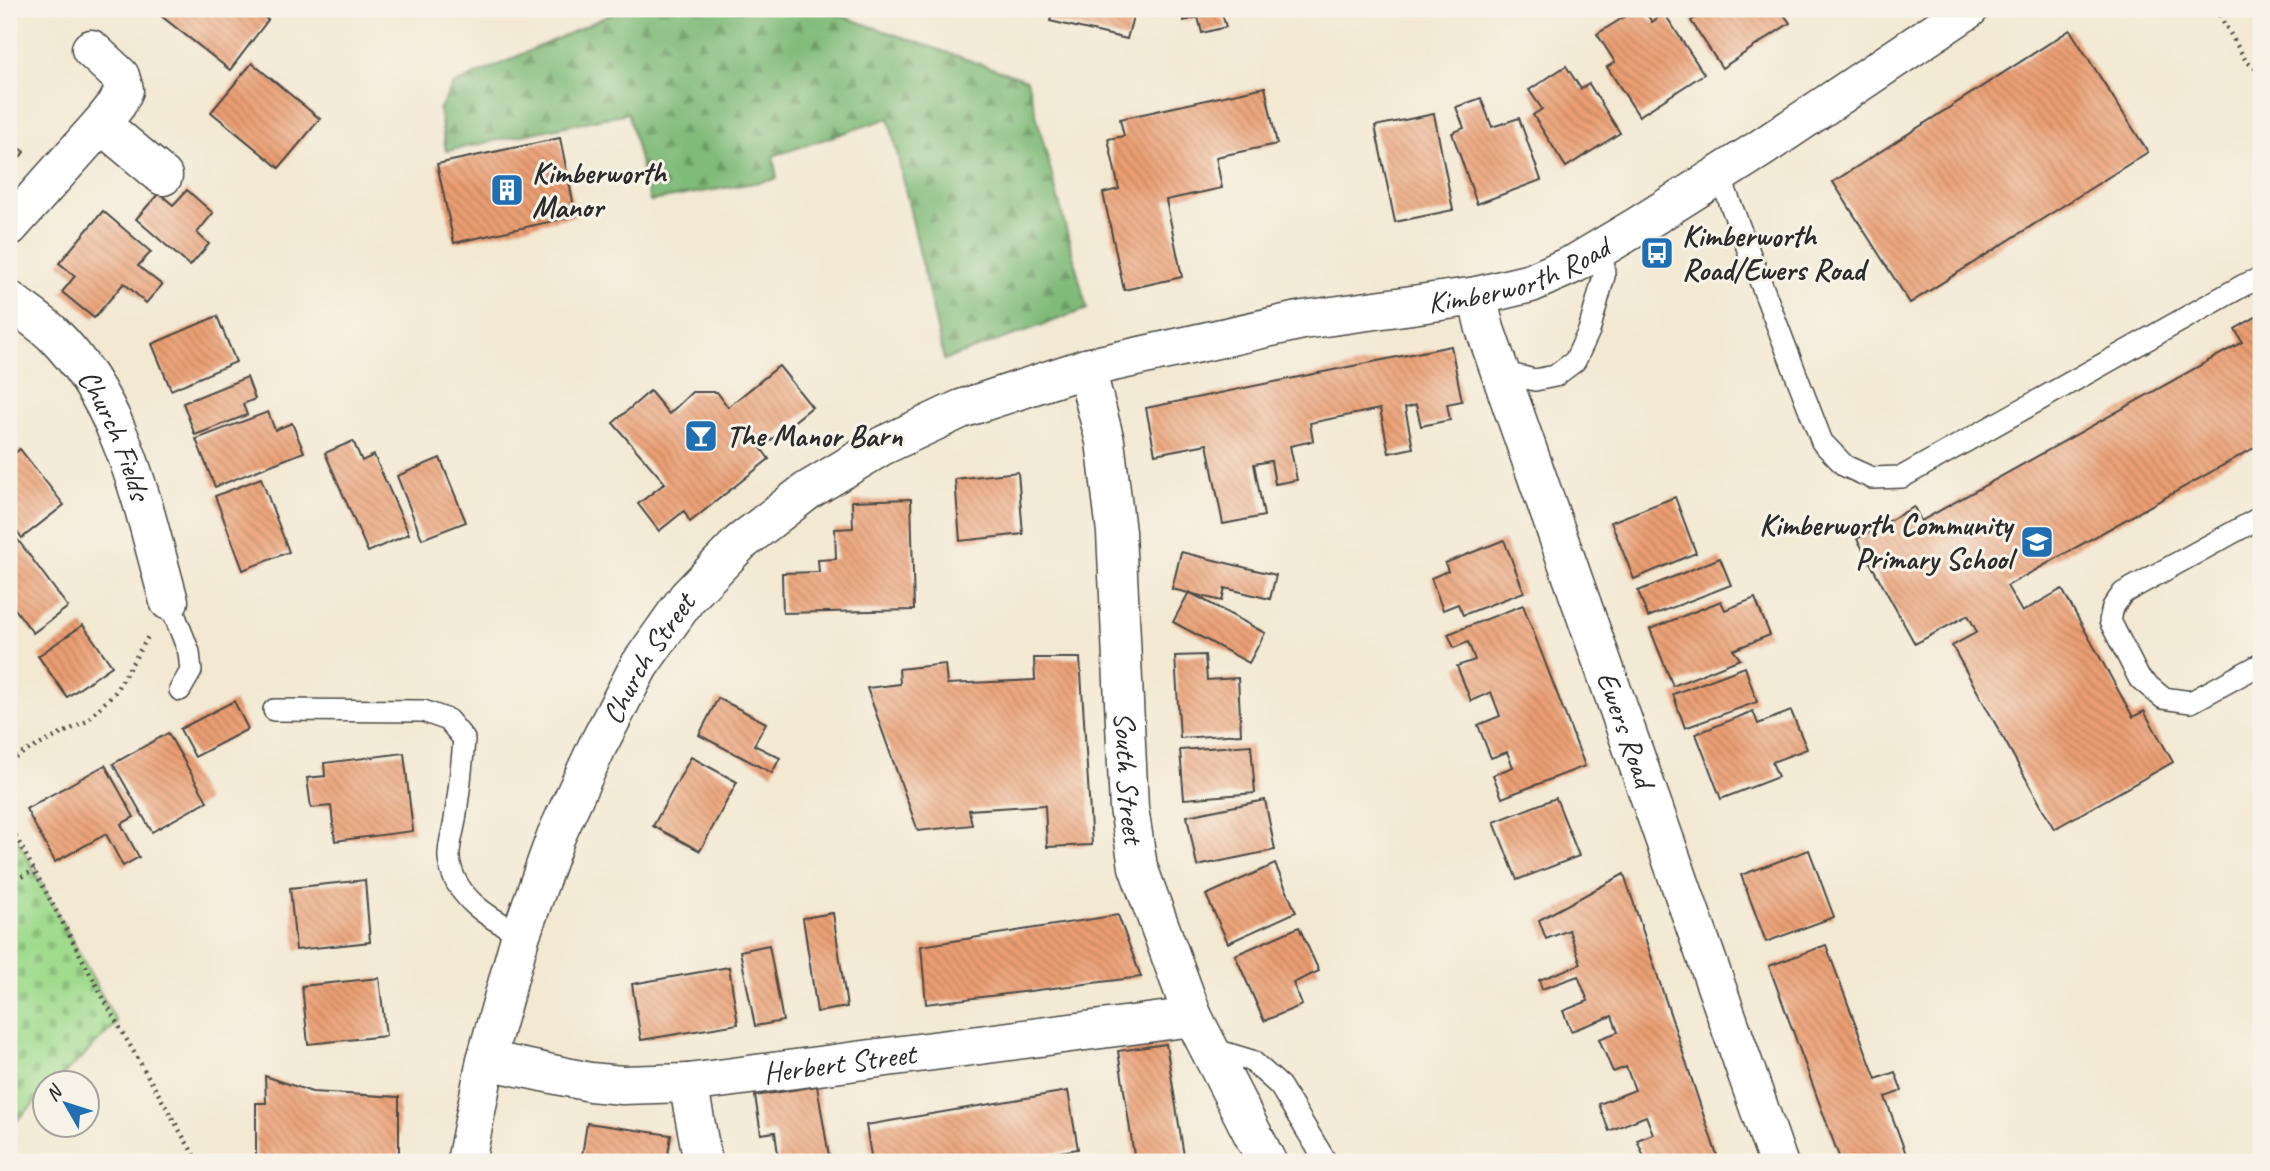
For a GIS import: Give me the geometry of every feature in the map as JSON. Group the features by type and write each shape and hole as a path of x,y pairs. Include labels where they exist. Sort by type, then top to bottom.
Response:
{"street":[{"name":"Kimberworth Road","path":"1086,368 1303,320 1477,296 1531,283 1576,263 1603,247 1969,9"},
{"path":"9,227 101,124 124,90 120,76 91,49"},
{"path":"101,124 163,176"},
{"name":"Ewers Road","path":"1477,296 1485,329 1779,1162"},
{"name":"Church Fields","path":"9,300 51,332 81,367 105,404 133,473 169,601"},
{"name":"Church Street","path":"466,1162 486,1060 521,934 556,836 597,747 639,666 687,598 740,543 807,491 882,446 961,409 1086,368"},
{"name":"South Street","path":"1086,368 1105,441 1116,533 1129,808 1138,867 1201,1033 1267,1162"},
{"name":"Herbert Street","path":"486,1060 590,1082 622,1085 688,1083 1201,1033"},
{"path":"688,1083 703,1162"}],"lane":[{"path":"1719,174 1822,442 1845,466 1872,478 1902,477 2244,285 2261,278"},
{"path":"1500,372 1535,380 1555,376 1575,361 1589,331 1604,276 1603,247"},
{"path":"2261,517 2123,593 2113,607 2110,621 2139,678 2163,698 2191,702 2261,664"},
{"path":"169,601 190,652 191,671 180,690"},
{"path":"274,710 423,711 448,720 464,739 449,858 454,875 468,899 492,920 521,934"},
{"path":"1201,1033 1252,1061 1280,1086 1326,1162"}],"path":[{"path":"2216,9 2246,61 2261,74"},
{"path":"9,760 87,721 115,692 169,601"},
{"path":"9,824 117,1023 198,1162"},
{"path":"9,883 35,870"}],"green space":[{"path":"623,9 821,9 1027,80 1087,309 944,360 889,118 773,156 777,179 650,201 628,113 446,151 439,110 453,85"},
{"path":"9,824 117,1023 68,1070 32,1070 32,1106 9,1128"}],"building":[{"path":"165,9 254,9 268,20 230,70 160,15"},
{"path":"1053,9 1135,9 1127,39 1050,21"},
{"path":"1181,9 1241,10 1222,14 1226,27 1202,33 1198,17 1184,21"},
{"path":"1637,9 1643,9 1652,22 1664,13 1704,74 1639,116 1607,67 1615,62 1597,34"},
{"path":"1701,9 1780,9 1790,23 1722,68 1691,21 1703,12"},
{"path":"2070,30 2148,152 1910,303 1833,182"},
{"path":"252,63 320,119 279,168 211,112"},
{"path":"1566,66 1581,89 1589,84 1620,133 1566,167 1533,115 1542,109 1529,90"},
{"path":"1265,87 1277,144 1216,157 1222,188 1166,200 1182,277 1124,290 1103,193 1119,189 1108,139 1124,136 1120,119"},
{"path":"1481,98 1492,127 1519,118 1541,180 1477,204 1452,133 1464,128 1456,107"},
{"path":"1434,114 1453,210 1395,222 1375,126"},
{"name":"Kimberworth Manor","path":"560,138 576,216 454,243 437,164"},
{"path":"9,141 24,152 9,171"},
{"path":"187,190 213,213 197,233 209,244 190,266 136,219 159,193 173,205"},
{"path":"103,211 151,252 138,266 162,285 146,303 124,283 94,318 62,292 75,276 59,263"},
{"path":"2261,314 2261,444 2007,586 2022,612 2062,589 2133,717 2144,711 2173,762 2054,829 1952,646 1977,632 1968,615 1915,644 1857,539 1914,507 1921,521 2242,342 2235,329"},
{"path":"217,316 236,362 171,390 152,344"},
{"path":"1451,346 1462,401 1447,404 1450,420 1421,426 1416,405 1405,408 1413,448 1389,453 1380,409 1310,423 1313,441 1290,446 1297,480 1275,484 1271,461 1254,464 1264,516 1223,524 1207,444 1155,454 1146,408"},
{"name":"The Manor Barn","path":"779,366 812,407 761,448 769,459 690,522 684,511 659,531 638,504 665,483 613,423 650,391 669,414 692,392 717,392 728,407"},
{"path":"247,377 255,399 243,404 247,415 195,435 183,403"},
{"path":"268,412 275,430 292,423 304,452 215,487 196,439"},
{"path":"353,441 362,461 374,455 409,534 368,552 325,453"},
{"path":"20,449 64,505 22,538 9,520 9,458"},
{"path":"440,458 466,522 422,539 397,476"},
{"path":"1018,472 1023,534 960,541 955,479"},
{"path":"261,478 289,552 243,570 215,496"},
{"path":"1675,497 1696,553 1634,579 1611,522"},
{"path":"911,499 914,610 783,613 782,573 819,572 818,560 836,559 835,529 853,528 852,501"},
{"path":"18,540 68,607 33,633 12,605 9,608 9,547"},
{"path":"1504,540 1524,592 1463,615 1458,604 1443,610 1431,578 1448,571 1445,563"},
{"path":"1181,552 1276,575 1270,599 1225,588 1222,601 1172,589"},
{"path":"1720,558 1731,585 1648,617 1638,591"},
{"path":"1189,592 1265,633 1249,663 1173,622"},
{"path":"1755,598 1770,635 1733,650 1740,659 1673,686 1650,629 1721,601 1725,610"},
{"path":"1523,605 1585,766 1502,798 1493,775 1513,767 1507,752 1491,758 1478,725 1500,716 1491,692 1471,701 1457,666 1475,660 1468,642 1454,648 1448,634"},
{"path":"83,625 112,666 67,697 38,656"},
{"path":"1205,655 1207,680 1238,678 1241,734 1180,738 1175,656"},
{"path":"1034,658 1080,658 1092,845 1047,847 1045,805 969,810 972,825 918,831 867,688 900,684 899,669 945,664 947,684 1035,680"},
{"path":"1745,667 1757,702 1685,728 1673,694"},
{"path":"718,698 766,723 754,745 780,758 772,773 699,735"},
{"path":"234,701 248,729 195,757 180,729"},
{"path":"1753,711 1758,724 1791,711 1807,749 1772,762 1778,777 1721,799 1696,734"},
{"path":"168,733 207,801 152,832 113,764"},
{"path":"1251,745 1255,793 1184,799 1180,750"},
{"path":"404,753 413,831 335,841 331,806 311,808 307,778 325,776 324,763"},
{"path":"691,757 737,782 700,851 653,826"},
{"path":"105,765 134,817 121,824 139,857 123,866 106,834 55,862 26,809"},
{"path":"1556,798 1579,856 1517,880 1494,822"},
{"path":"1265,800 1275,850 1197,866 1187,816"},
{"path":"1809,850 1834,917 1766,942 1741,875"},
{"path":"1275,864 1296,912 1228,943 1206,895"},
{"path":"1624,874 1719,1162 1646,1162 1637,1140 1653,1134 1646,1116 1609,1131 1599,1104 1635,1090 1626,1067 1613,1072 1599,1039 1618,1032 1612,1016 1571,1031 1563,1011 1588,1001 1578,976 1542,989 1539,980 1581,964 1569,930 1546,939 1539,920"},
{"path":"365,880 370,942 296,950 290,888"},
{"path":"833,913 847,1007 817,1012 803,918"},
{"path":"1118,915 1141,977 926,1004 921,946"},
{"path":"1299,927 1319,971 1293,983 1302,1005 1264,1021 1235,955"},
{"path":"769,945 783,1021 755,1026 740,951"},
{"path":"1826,945 1876,1079 1895,1072 1902,1091 1885,1097 1909,1162 1841,1162 1769,966"},
{"path":"729,967 738,1024 641,1040 632,984"},
{"path":"379,978 386,1036 308,1044 302,986"},
{"path":"1166,1044 1185,1162 1135,1162 1118,1051"},
{"path":"265,1076 312,1092 399,1097 399,1162 256,1162 256,1103 266,1103"},
{"path":"817,1086 830,1162 779,1162 775,1132 761,1134 755,1096"},
{"path":"1068,1091 1078,1149 1000,1162 872,1162 866,1125"},
{"path":"587,1123 671,1135 667,1162 581,1162"}],"place":[{"name":"Kimberworth Manor","path":"507,190"},
{"name":"Kimberworth Road/Ewers Road","path":"1657,253"},
{"name":"The Manor Barn","path":"701,436"},
{"name":"Kimberworth Community Primary School","path":"2037,542"}]}
